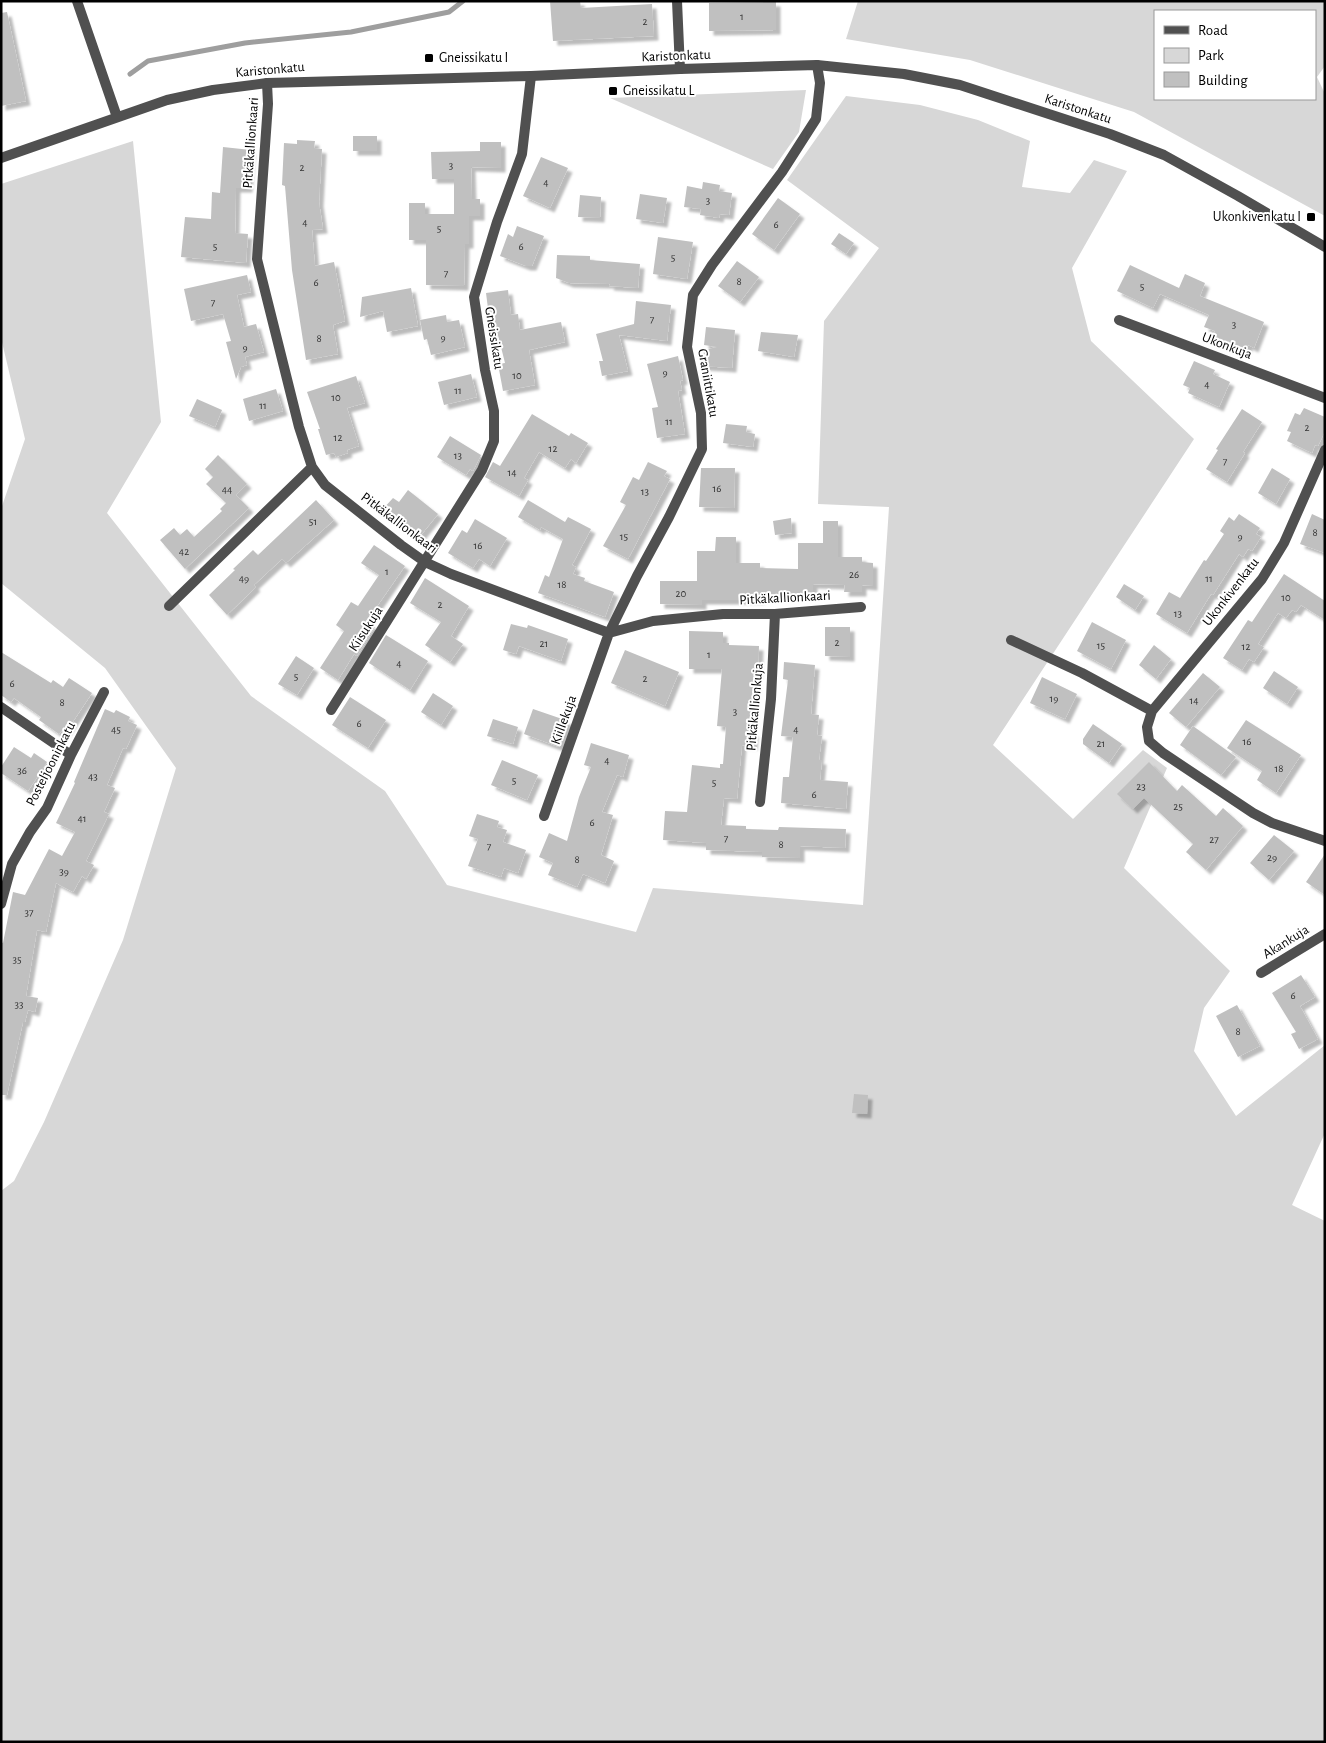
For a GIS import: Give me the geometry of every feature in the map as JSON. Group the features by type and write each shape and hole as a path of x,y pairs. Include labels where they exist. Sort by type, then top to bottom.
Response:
{"street":[{"path":"77,1 117,118"},
{"path":"677,1 680,69"},
{"name":"Karistonkatu","path":"1,158 176,98 213,90 267,83 531,76 817,65 904,74 960,85 1110,134 1172,160 1325,247"},
{"name":"Graniittikatu","path":"609,633 669,517 702,448 701,413 687,347 693,295 712,265 782,172 816,119 820,83 817,65"},
{"name":"Gneissikatu","path":"425,562 482,470 494,441 494,411 485,370 474,297 497,222 522,154 531,76"},
{"name":"Pitkäkallionkaari","path":"267,83 268,104 257,259 299,427 312,467 325,485 425,562 451,574 609,633 653,621 670,619 723,614 775,614 861,608"},
{"name":"Ukonkuja","path":"1119,320 1325,398"},
{"name":"Ukonkivenkatu","path":"1152,711 1262,579 1284,543 1325,450"},
{"path":"169,606 312,467"},
{"name":"Kiisukuja","path":"331,710 425,562"},
{"name":"Pitkäkallionkuja","path":"760,802 771,699 775,614"},
{"name":"Kiillekuja","path":"544,816 609,633"},
{"path":"1011,640 1082,673 1152,711 1147,727 1149,740 1163,753 1253,813 1272,823 1325,841"},
{"name":"Posteljooninkatu","path":"1,904 12,864 30,832 47,808 71,755 104,692"},
{"path":"1,707 71,755"},
{"name":"Akankuja","path":"1261,973 1325,934"}],"green space":[{"path":"858,1 1325,1 1325,66 1317,77 1325,94 1325,216 1134,112 970,60 846,39"},
{"path":"806,90 799,132 773,169 610,98"},
{"path":"846,96 920,105 978,120 1030,141 1022,187 1070,193 1094,160 1127,171 1072,268 1091,341 1194,439 993,745 1073,819 1143,750 1167,768 1124,868 1230,971 1204,1008 1194,1051 1236,1116 1325,1045 1325,1133 1292,1205 1325,1221 1325,1742 1,1742 1,1191 14,1181 44,1122 123,940 176,768 105,668 1,583 1,509 25,439 1,338 1,184 133,141 161,422 107,513 251,696 385,791 447,885 636,932 653,888 863,905 889,507 818,504 824,321 879,248 787,180"}],"building":[{"path":"550,1 580,1 581,8 652,4 654,36 553,41"},
{"path":"776,2 776,30 709,31 709,3"},
{"path":"7,12 26,101 1,106 1,13"},
{"path":"353,136 377,136 377,151 353,151"},
{"path":"297,140 315,141 314,148 322,149 319,202 323,229 312,230 315,266 334,262 345,321 333,325 338,354 306,360 292,270 285,186 282,185 284,143 297,144"},
{"path":"480,142 501,142 501,168 471,167 472,199 480,199 480,216 469,216 469,244 465,244 464,286 426,285 426,240 409,240 409,203 425,203 425,214 454,214 454,179 432,179 431,152 480,151"},
{"path":"223,147 251,150 248,188 236,188 235,233 248,234 246,263 181,257 185,217 211,219 212,192 220,193"},
{"path":"541,157 568,168 550,208 523,196"},
{"path":"703,182 720,185 719,191 732,193 729,215 720,214 719,218 700,215 701,209 684,207 687,186 702,189"},
{"path":"640,194 667,198 663,223 636,219"},
{"path":"580,195 601,197 600,218 578,217"},
{"path":"778,198 800,214 774,250 752,234"},
{"path":"517,226 544,236 532,266 526,266 500,256 508,234 513,237"},
{"path":"839,233 854,243 846,254 831,244"},
{"path":"658,237 693,242 687,279 653,274"},
{"path":"557,255 590,256 590,260 640,264 638,288 609,286 610,284 569,283 556,278"},
{"path":"737,261 759,277 740,302 718,286"},
{"path":"1130,265 1179,288 1185,274 1205,283 1200,296 1264,322 1254,348 1248,345 1246,350 1213,338 1215,331 1204,327 1209,315 1160,294 1153,308 1117,291"},
{"path":"247,275 251,292 237,295 244,327 256,324 264,352 245,357 247,365 241,367 236,379 226,342 231,341 223,314 191,321 184,289"},
{"path":"411,288 418,326 387,332 383,311 360,317 362,297"},
{"path":"508,290 511,315 518,314 520,330 561,322 565,342 529,350 535,385 503,391 498,364 505,363 497,331 491,332 486,293"},
{"path":"636,301 671,305 667,341 619,335 628,371 602,376 599,361 603,361 596,334 634,324"},
{"path":"446,315 447,322 459,320 465,347 431,355 427,339 424,340 420,320"},
{"path":"706,327 735,330 732,368 702,366 704,350 717,347 704,345"},
{"path":"761,332 798,335 794,357 758,351"},
{"path":"678,356 683,380 680,381 682,390 678,391 685,434 657,438 652,408 658,407 647,364"},
{"path":"1194,361 1215,370 1213,374 1230,382 1219,407 1188,393 1190,388 1183,385"},
{"path":"471,374 477,397 444,405 438,382"},
{"path":"356,376 365,403 347,408 359,446 347,450 348,453 336,457 334,453 326,455 318,429 320,429 307,392"},
{"path":"276,389 283,411 249,421 243,399"},
{"path":"197,399 222,410 215,427 189,416"},
{"path":"1304,408 1325,417 1325,431 1318,446 1315,445 1312,453 1287,441 1291,432 1287,431 1295,413 1300,415"},
{"path":"1242,409 1262,422 1227,482 1206,469 1218,450 1216,449"},
{"path":"532,414 569,436 571,433 588,443 576,463 571,459 565,468 539,452 524,478 528,480 519,496 485,477 493,462 500,466"},
{"path":"726,424 747,426 746,432 755,434 753,447 723,443"},
{"path":"450,436 481,455 473,471 470,469 466,475 437,457"},
{"path":"218,455 247,484 236,495 249,508 185,569 160,540 174,528 180,535 187,529 194,537 222,511 220,509 226,503 206,484 213,477 205,469"},
{"path":"648,462 667,471 664,476 670,479 628,559 603,546 626,505 620,502 633,477 639,480"},
{"path":"701,468 735,468 734,508 699,507"},
{"path":"1272,468 1290,479 1276,504 1258,493"},
{"path":"408,490 438,514 421,535 412,528 409,531 382,510 393,498 399,502"},
{"path":"316,500 334,520 286,563 282,559 254,585 256,587 227,615 209,595 253,550 258,555"},
{"path":"528,500 565,522 568,517 591,529 572,565 576,567 573,574 585,578 584,581 614,592 605,617 538,593 545,575 549,577 563,539 541,527 540,530 518,517"},
{"path":"1239,514 1260,528 1256,534 1261,537 1252,551 1248,549 1243,557 1239,554 1187,633 1156,614 1169,592 1180,598 1204,560 1206,561 1224,534 1220,531 1229,517 1234,521"},
{"path":"1312,514 1325,520 1325,553 1300,544"},
{"path":"791,518 792,533 775,535 773,521"},
{"path":"475,519 507,538 490,566 479,559 473,568 448,553 462,530 467,533"},
{"path":"823,521 838,521 838,557 862,557 862,562 873,563 873,586 862,585 862,592 844,592 845,585 813,584 813,595 760,594 760,600 702,600 702,605 660,604 660,581 697,581 697,551 715,551 716,537 736,537 736,563 760,563 760,568 798,569 798,543 823,543"},
{"path":"374,545 405,566 367,622 375,627 357,656 354,654 338,680 320,668 344,631 336,625 351,602 358,606 379,575 361,563"},
{"path":"1284,574 1325,601 1325,620 1301,605 1296,612 1292,610 1286,618 1278,613 1258,644 1264,647 1254,662 1249,659 1242,670 1223,658 1248,620 1252,622"},
{"path":"425,578 469,606 451,636 463,644 450,662 425,645 441,622 410,603"},
{"path":"1124,584 1144,596 1135,610 1116,597"},
{"path":"1092,622 1126,640 1111,669 1077,651"},
{"path":"511,624 527,628 528,625 568,639 561,661 519,646 516,654 503,650"},
{"path":"825,627 850,627 850,657 825,656"},
{"path":"689,631 723,632 723,643 759,646 758,675 756,674 750,732 754,732 753,746 742,745 737,799 724,798 721,825 746,826 746,829 778,830 779,827 846,829 845,848 800,846 800,858 762,857 762,852 706,850 706,843 663,840 665,811 687,812 692,765 720,768 720,764 723,764 726,727 717,726 722,669 689,669"},
{"path":"386,635 428,661 410,690 369,663"},
{"path":"1154,645 1171,659 1156,679 1139,665"},
{"path":"625,650 679,672 665,706 611,683"},
{"path":"1,652 51,683 53,680 63,687 69,678 92,693 66,732 63,729 59,734 39,720 41,717 14,698 11,702 1,695"},
{"path":"296,656 314,668 297,695 278,684"},
{"path":"784,662 815,665 811,714 819,715 817,735 822,736 819,760 822,760 820,780 848,782 846,809 781,803 783,777 789,777 793,737 781,736 788,680 783,679"},
{"path":"1274,671 1298,687 1287,704 1263,688"},
{"path":"1203,673 1220,687 1186,727 1169,713"},
{"path":"1042,677 1077,694 1065,719 1030,703"},
{"path":"433,693 453,706 441,725 421,712"},
{"path":"350,697 386,720 368,748 332,725"},
{"path":"105,709 114,713 116,710 130,717 128,721 137,725 126,749 123,748 107,785 115,788 104,812 109,814 86,861 94,865 86,879 82,876 73,892 56,883 46,932 37,930 26,996 38,998 35,1012 28,1010 25,1022 23,1022 7,1095 1,1095 1,942 3,943 13,892 25,895 49,849 62,856 75,832 56,823 75,783"},
{"path":"533,709 568,721 559,747 524,734"},
{"path":"493,719 518,727 513,744 487,736"},
{"path":"1246,720 1301,755 1276,793 1257,780 1262,771 1227,748"},
{"path":"1093,724 1122,744 1109,763 1083,744 1083,739"},
{"path":"1193,726 1236,757 1221,775 1180,745"},
{"path":"591,743 629,755 623,777 617,775 602,812 613,815 601,855 614,861 605,883 583,874 577,887 548,875 553,863 539,857 549,833 567,841 579,797 591,767 584,765"},
{"path":"14,747 31,758 34,753 47,762 28,791 1,773 1,767"},
{"path":"502,760 538,775 527,800 491,785"},
{"path":"1149,762 1177,791 1182,785 1216,816 1223,808 1243,826 1206,870 1186,852 1193,844 1144,798 1133,809 1117,794"},
{"path":"477,814 499,821 497,827 507,830 503,842 526,850 518,873 504,868 501,877 468,866 478,839 469,836"},
{"path":"1274,835 1294,851 1269,880 1250,863"},
{"path":"1325,854 1325,895 1306,882"},
{"path":"1301,975 1315,997 1300,1006 1318,1039 1299,1049 1291,1034 1296,1032 1272,993"},
{"path":"1237,1005 1260,1046 1238,1057 1216,1016"},
{"path":"854,1094 868,1095 867,1114 852,1113"}],"waterway":[{"path":"130,74 148,61 245,43 351,32 449,12 463,1"}],"place":[{"name":"Gneissikatu I","path":"429,58"},
{"name":"Gneissikatu L","path":"613,91"},
{"name":"Ukonkivenkatu I","path":"1311,217"}]}
